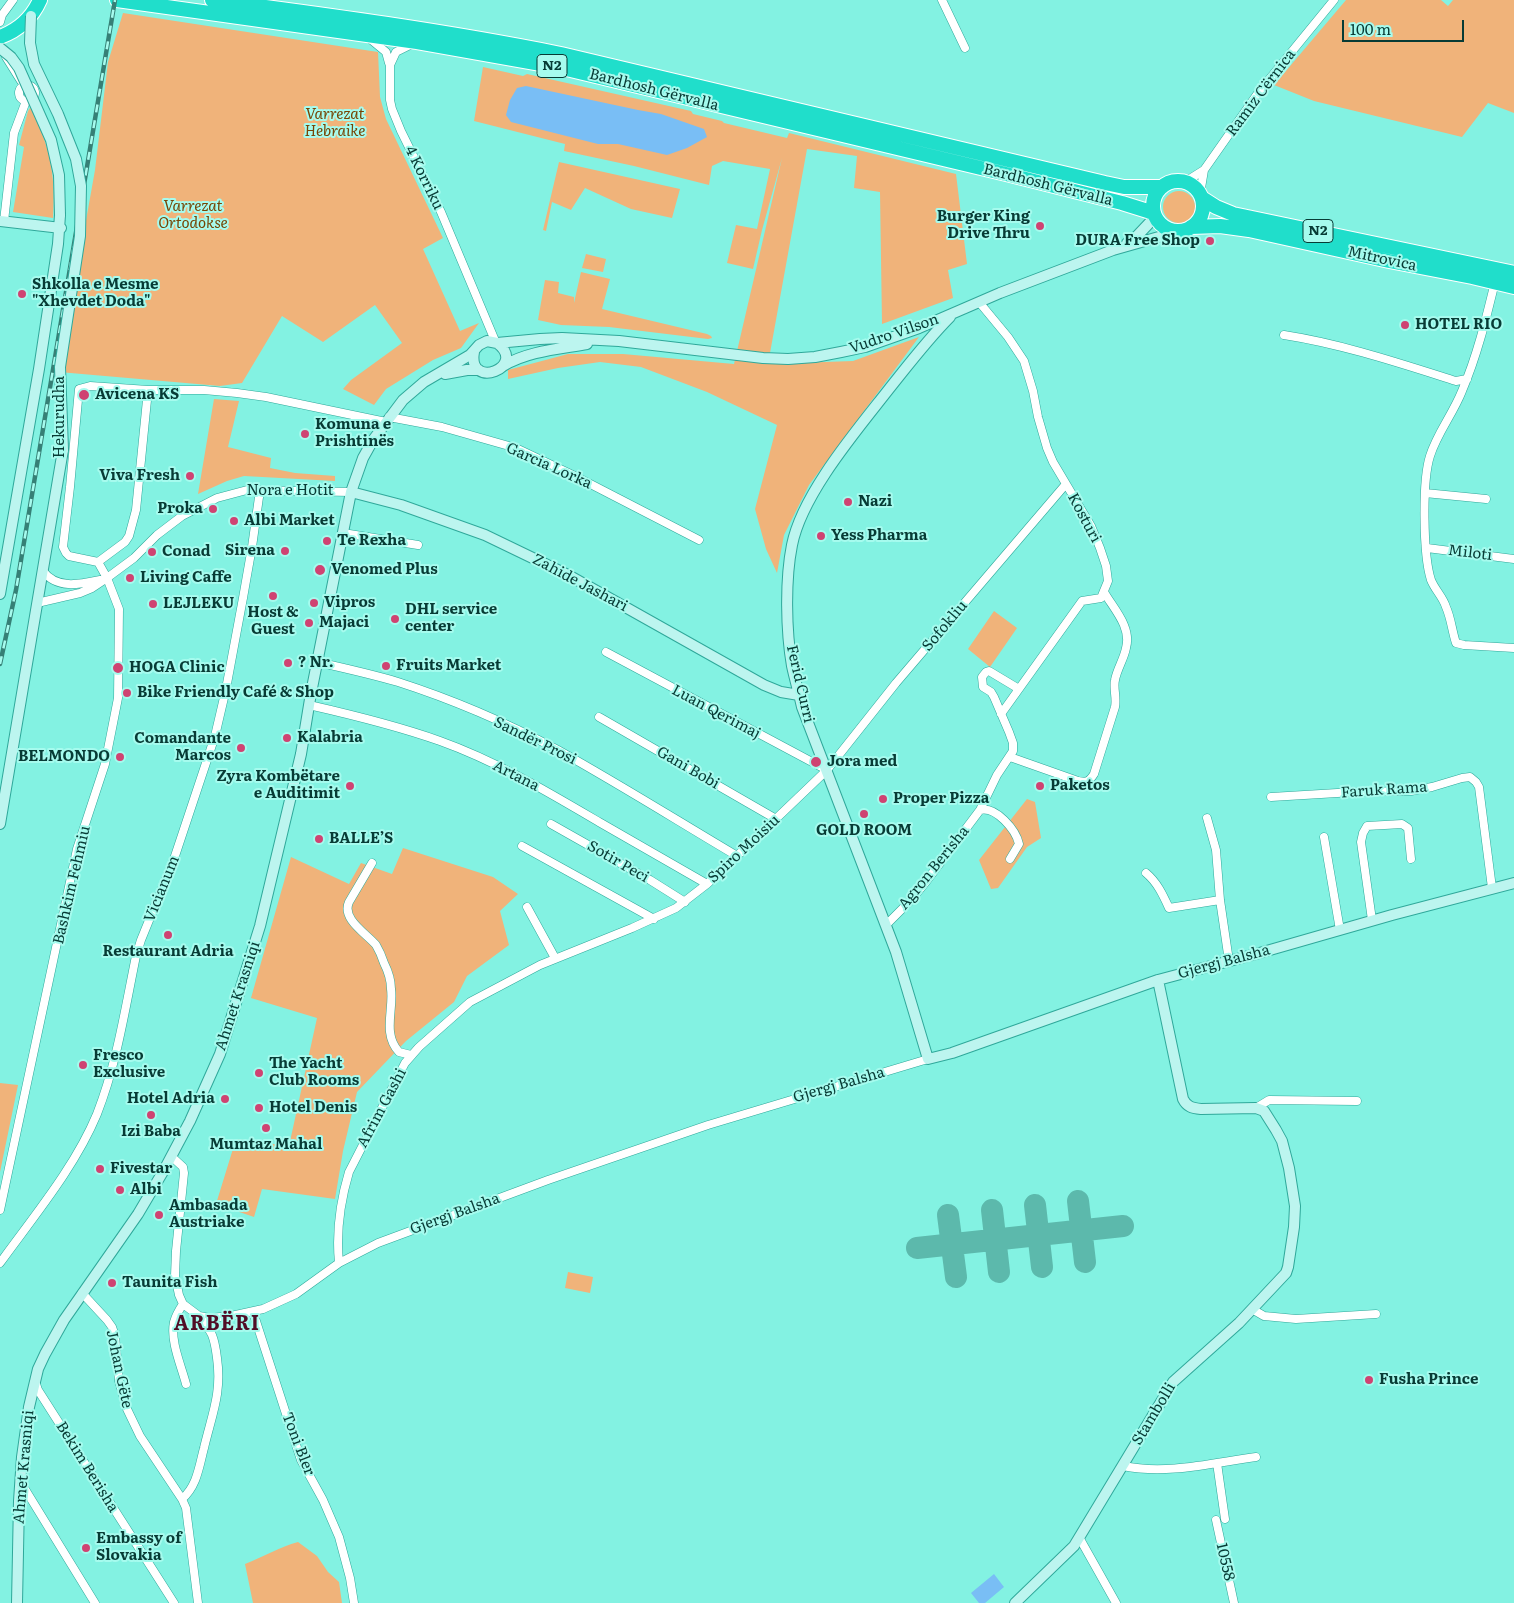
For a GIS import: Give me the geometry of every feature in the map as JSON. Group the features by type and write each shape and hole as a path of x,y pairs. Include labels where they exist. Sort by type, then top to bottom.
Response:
{"highway":[{"name":"Bardhosh Gërvalla","path":"117,0 416,42 558,68 1006,174 1122,203 1155,215"},
{"name":"Bardhosh Gërvalla","path":"212,0 448,33 561,54 1124,187 1162,187"},
{"path":"0,37 22,26 39,6"},
{"name":"N2","path":"1162,187 1169,182 1185,182 1196,188 1201,196"},
{"path":"1155,215 1154,198 1162,187"},
{"path":"1185,229 1198,222 1202,215 1201,196"},
{"name":"Mitrovica","path":"1201,196 1223,210 1252,218 1514,272"},
{"name":"N2","path":"1155,215 1165,228 1185,229"},
{"name":"Mitrovica","path":"1185,229 1220,226 1249,230 1514,287"}],"main road":[{"name":"Hekurudha","path":"0,824 63,450 60,367 80,236 81,186 76,159 58,114 34,64 30,43 39,6"},
{"name":"Hekurudha","path":"0,48 11,57 19,68 50,140 59,175 61,228 0,594"},
{"path":"1113,250 1137,236 1155,215"},
{"path":"2,221 61,228"},
{"path":"1113,250 1185,229"},
{"name":"Vudro Vilson","path":"496,343 540,338 635,343 764,358 815,357 865,347 919,328 1027,282 1113,250"},
{"name":"Ferid Curri","path":"928,1059 886,925 807,722 792,667 788,595 792,546 800,521 816,490 852,436 930,339 955,313"},
{"name":"Ahmet Krasniqi","path":"17,1603 20,1481 24,1434 38,1369 64,1320 138,1214 172,1157 220,1054 260,926 301,754 317,662 351,492 363,458 387,419 411,392 487,341 496,343"},
{"name":"Vudro Vilson","path":"503,366 530,354 603,341"},
{"path":"477,349 474,362 479,370 489,374 500,370 506,356 496,343"},
{"name":"Ahmet Krasniqi","path":"432,378 457,371 479,370"},
{"name":"Zahide Jashari","path":"351,492 401,505 485,535 570,576 764,686 800,696"},
{"name":"Gjergj Balsha","path":"928,1059 952,1054 1158,980 1372,920 1514,883"},
{"path":"1158,980 1182,1099 1185,1103 1192,1108 1200,1109 1256,1108"},
{"name":"Stambolli","path":"1015,1603 1067,1554 1080,1538 1173,1382 1252,1309 1286,1272 1291,1258 1294,1227 1293,1188 1282,1141 1264,1111 1256,1108"}],"street":[{"path":"0,22 13,0"},
{"path":"942,0 965,48"},
{"name":"Ramiz Cërnica","path":"1185,182 1204,170 1258,93 1334,0"},
{"path":"364,34 383,48 388,56 390,65"},
{"path":"390,65 396,52 416,42"},
{"path":"0,44 24,86"},
{"name":"4 Korriku","path":"390,65 390,100 395,118 441,212 496,343"},
{"path":"24,86 31,86 34,91 32,98 26,100 21,98 19,94 20,89 24,86"},
{"path":"2,221 14,133 26,100"},
{"path":"1201,196 1204,170"},
{"path":"1495,282 1479,343 1467,379 1435,442 1430,456 1425,483 1427,548 1432,580 1446,607 1456,643 1461,645 1514,648"},
{"name":"Kosturi","path":"979,302 1008,337 1024,361 1033,391 1041,432 1047,448 1053,462 1091,526 1100,548 1106,566 1108,581 1104,592"},
{"path":"477,349 487,331 488,324"},
{"path":"1284,335 1317,341 1371,355 1456,381 1467,379"},
{"name":"Garcia Lorka","path":"98,562 70,556 63,547 79,389 90,386 148,390 204,390 266,397 442,427 516,448 699,540"},
{"path":"98,562 125,542 136,510 148,390"},
{"name":"Sofokliu","path":"827,770 896,683 1066,484"},
{"name":"Nora e Hotit","path":"37,603 80,593 92,588 134,558 157,535 182,516 217,498 238,491 260,490 351,492"},
{"name":"Vicianum","path":"0,1263 64,1174 81,1146 96,1115 110,1078 136,956 174,859 221,711 245,590 260,490"},
{"path":"1425,493 1486,499"},
{"path":"343,533 418,545"},
{"name":"Miloti","path":"1427,548 1514,558"},
{"name":"Bashkim Fehmiu","path":"0,1210 77,849 105,764 118,698 119,609 107,578 98,562"},
{"name":"Nora e Hotit","path":"43,571 46,576 54,580 74,585 107,578"},
{"path":"1001,714 1019,689 1082,601 1100,598 1104,592 1125,626 1127,647 1115,679 1116,707 1090,781 1085,782 1010,757 1013,751 1013,743 991,692 983,687 982,677 989,671 1019,689"},
{"name":"Luan Qerimaj","path":"606,652 827,770"},
{"name":"Sandër Prosi","path":"317,662 398,682 499,722 557,750 737,856"},
{"name":"Artana","path":"309,705 378,722 440,741 467,752 563,800 707,884"},
{"name":"Gani Bobi","path":"599,717 776,819"},
{"name":"Agron Berisha","path":"886,925 912,899 980,810 997,775 1010,757"},
{"name":"Spiro Moisiu","path":"411,1055 470,1002 514,977 555,958 654,918 685,902 707,884 827,770"},
{"name":"Faruk Rama","path":"1271,797 1411,791 1470,777 1476,782 1478,787 1492,888"},
{"path":"980,810 994,812 1008,824 1019,841 1010,858"},
{"path":"1207,818 1216,850 1220,900 1229,961"},
{"name":"Sotir Peci","path":"551,824 685,902"},
{"path":"1372,920 1361,842 1367,826 1402,824 1408,828 1411,859"},
{"path":"1324,837 1340,930"},
{"path":"522,846 654,918"},
{"name":"Afrim Gashi","path":"339,1263 337,1247 338,1222 348,1172 404,1063 411,1055 399,1052 390,1032 392,990 384,961 376,946 355,924 347,912 346,907 372,863"},
{"path":"1146,873 1157,885 1169,908 1220,900"},
{"path":"527,907 555,958"},
{"name":"Gjergj Balsha","path":"199,1316 210,1318 263,1309 296,1294 339,1263 371,1246 394,1237 620,1154 750,1112 928,1059"},
{"path":"1256,1108 1269,1100 1357,1101"},
{"path":"172,1157 183,1168 184,1173 175,1267 176,1286 183,1304 199,1316 211,1334 219,1371 217,1403 199,1470 190,1492 182,1499"},
{"name":"Johan Gëte","path":"82,1293 112,1327 115,1336 119,1381 127,1409 140,1436 182,1499 188,1519 198,1603"},
{"path":"183,1304 174,1321 174,1330 186,1384"},
{"path":"1252,1309 1264,1316 1296,1319 1376,1314"},
{"name":"Toni Bler","path":"253,1312 301,1460 323,1500 339,1537 350,1578 354,1603"},
{"name":"Bekim Berisha","path":"35,1381 38,1390 174,1603"},
{"path":"1123,1466 1158,1470 1256,1457"},
{"path":"1217,1463 1225,1519"},
{"path":"20,1481 95,1603"},
{"name":"10558","path":"1216,1520 1234,1603"},
{"path":"1080,1538 1116,1603"}],"green space":[{"path":"1346,0 1441,0 1448,6 1453,0 1514,0 1514,113 1488,103 1462,137 1314,101 1274,85"},
{"path":"123,13 378,52 380,97 386,119 443,238 423,249 460,331 479,323 461,348 433,360 386,389 374,405 343,389 351,380 402,343 375,305 323,342 282,316 242,383 220,386 59,372 95,170 108,62"},
{"path":"483,67 523,76 527,74 691,111 693,114 724,123 787,138 789,133 956,174 967,264 948,270 953,298 882,324 880,192 854,188 857,156 807,149 768,364 853,361 919,337 809,485 784,535 777,573 766,549 755,509 777,425 707,392 641,367 600,362 558,368 508,379 508,370 568,354 623,354 734,364 782,158 753,269 727,263 736,225 757,229 770,169 723,161 712,166 709,185 564,151 565,144 474,121"},
{"path":"30,108 43,136 50,162 54,188 53,218 13,212 24,147 19,145"},
{"path":"559,162 680,189 672,218 631,209 585,188 571,210 552,202 546,231 543,230"},
{"path":"1179,191 1185,192 1190,196 1194,201 1194,213 1190,218 1185,222 1179,223 1173,222 1168,218 1164,213 1163,207 1164,201 1168,196 1173,192"},
{"path":"586,254 606,259 603,272 582,268"},
{"path":"581,272 610,279 602,309 707,334 712,338 609,327 561,325 538,320 545,280 559,282 558,293 574,297 574,303"},
{"path":"214,399 239,401 228,447 271,458 270,468 295,473 335,476 335,481 244,476 227,481 198,494"},
{"path":"994,611 1017,628 990,667 968,649"},
{"path":"1027,799 1035,802 1041,838 1027,847 998,888 991,889 979,860"},
{"path":"403,848 493,877 518,894 500,911 509,945 467,976 454,1002 406,1041 357,1092 343,1151 335,1199 262,1189 254,1217 216,1204 236,1139 289,1146 317,1018 251,998 291,857 349,884 361,863 392,874"},
{"path":"0,1083 18,1085 0,1172"},
{"path":"568,1272 593,1277 590,1293 565,1288"},
{"path":"298,1542 317,1556 328,1572 339,1582 342,1603 253,1603 245,1564"}],"water":[{"path":"526,86 661,114 704,129 707,137 687,148 667,155 618,144 598,144 511,122 506,115 510,100 517,88"},
{"path":"994,1574 1004,1587 985,1603 979,1603 971,1593"}],"taxiway":[{"path":"1078,1201 1085,1262"},
{"path":"1035,1205 1042,1267"},
{"path":"992,1210 999,1272"},
{"path":"948,1215 956,1277"},
{"path":"917,1248 1123,1226"}],"railway":[{"path":"0,664 16,590 115,0"}],"place":[{"name":"Burger King Drive Thru","path":"1040,226"},
{"name":"DURA Free Shop","path":"1210,241"},
{"name":"Shkolla e Mesme \"Xhevdet Doda\"","path":"22,294"},
{"name":"HOTEL RIO","path":"1405,325"},
{"name":"Avicena KS","path":"84,395"},
{"name":"Komuna e Prishtinës","path":"305,434"},
{"name":"Viva Fresh","path":"190,476"},
{"name":"Nazi","path":"848,502"},
{"name":"Proka","path":"213,509"},
{"name":"Albi Market","path":"234,521"},
{"name":"Yess Pharma","path":"821,536"},
{"name":"Te Rexha","path":"327,541"},
{"name":"Sirena","path":"285,551"},
{"name":"Conad","path":"152,552"},
{"name":"Venomed Plus","path":"320,570"},
{"name":"Living Caffe","path":"130,578"},
{"name":"Host & Guest","path":"273,596"},
{"name":"Vipros","path":"314,603"},
{"name":"LEJLEKU","path":"153,604"},
{"name":"DHL service center","path":"395,619"},
{"name":"Majaci","path":"309,623"},
{"name":"? Nr.","path":"288,663"},
{"name":"Fruits Market","path":"386,666"},
{"name":"HOGA Clinic","path":"118,668"},
{"name":"Bike Friendly Café & Shop","path":"127,693"},
{"name":"Kalabria","path":"287,738"},
{"name":"Comandante Marcos","path":"241,748"},
{"name":"BELMONDO","path":"120,757"},
{"name":"Jora med","path":"816,762"},
{"name":"Zyra Kombëtare e Auditimit","path":"350,786"},
{"name":"Paketos","path":"1040,786"},
{"name":"Proper Pizza","path":"883,799"},
{"name":"GOLD ROOM","path":"864,814"},
{"name":"BALLE’S","path":"319,839"},
{"name":"Restaurant Adria","path":"168,935"},
{"name":"Fresco Exclusive","path":"83,1065"},
{"name":"The Yacht Club Rooms","path":"259,1073"},
{"name":"Hotel Adria","path":"225,1099"},
{"name":"Hotel Denis","path":"259,1108"},
{"name":"Izi Baba","path":"151,1115"},
{"name":"Mumtaz Mahal","path":"266,1128"},
{"name":"Fivestar","path":"100,1169"},
{"name":"Albi","path":"120,1190"},
{"name":"Ambasada Austriake","path":"159,1215"},
{"name":"Taunita Fish","path":"112,1283"},
{"name":"Fusha Prince","path":"1369,1380"},
{"name":"Embassy of Slovakia","path":"86,1548"}],"district":[{"name":"ARBËRI","path":"217,1324"}],"park label":[{"name":"Varrezat Hebraike","path":"335,124"},
{"name":"Varrezat Ortodokse","path":"193,216"}]}
